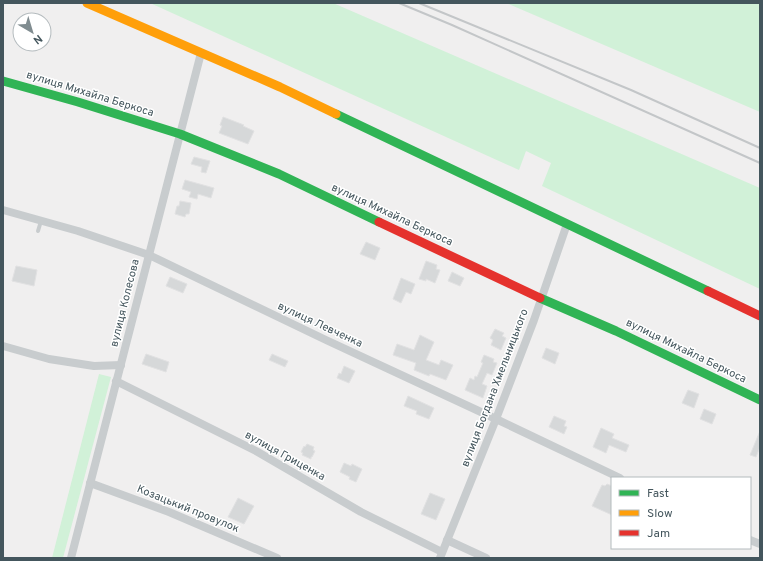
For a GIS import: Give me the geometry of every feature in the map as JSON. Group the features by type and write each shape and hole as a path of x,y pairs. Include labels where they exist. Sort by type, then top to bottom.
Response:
{"street":[{"path":"87,3 280,87 760,316"},
{"name":"вулиця Колесова","path":"71,558 201,53"},
{"name":"вулиця Михайла Беркоса","path":"3,81 78,102 180,134 278,174 541,299 616,331 760,400"},
{"name":"вулиця Левченка","path":"3,210 78,230 149,255 618,477"},
{"name":"вулиця Богдана Хмельницького","path":"441,555 496,419 541,299 567,224"},
{"path":"3,346 49,359 94,366 120,365"},
{"name":"вулиця Гриценка","path":"116,381 256,451 361,512 441,555"},
{"name":"Козацький провулок","path":"90,483 169,512 276,558"},
{"path":"447,540 486,558"}],"lane":[{"path":"38,231 41,220"}],"green space":[{"path":"150,3 333,3 760,188 760,289 542,186 551,163 526,151 519,170"},
{"path":"506,3 760,3 760,112"},
{"path":"99,374 111,377 63,558 52,558"}],"building":[{"path":"223,117 244,125 243,126 254,131 248,144 219,133 222,126 220,125"},
{"path":"194,157 210,161 206,173 201,172 202,167 191,164"},
{"path":"185,180 214,188 211,198 198,194 197,199 189,197 191,192 182,189"},
{"path":"180,201 191,203 189,214 186,214 185,217 175,214"},
{"path":"366,242 380,248 375,260 360,254"},
{"path":"426,261 437,265 436,269 440,270 435,283 426,279 426,281 419,279"},
{"path":"16,266 37,270 34,286 12,281"},
{"path":"452,272 464,278 460,286 448,281"},
{"path":"170,277 187,284 183,293 166,286"},
{"path":"401,278 415,284 411,294 406,292 401,303 393,299"},
{"path":"495,329 504,333 502,336 506,338 501,350 491,345 493,340 490,338"},
{"path":"420,335 434,342 426,360 439,365 441,360 453,365 446,380 430,374 429,376 414,370 416,363 393,355 397,344 414,350"},
{"path":"546,348 559,353 555,364 542,358"},
{"path":"146,354 169,362 166,372 142,364"},
{"path":"272,354 288,361 285,367 269,360"},
{"path":"484,355 494,359 493,362 497,363 492,375 487,373 482,384 487,386 483,398 465,390 470,378 474,380 475,376 477,377 483,363 481,362"},
{"path":"344,366 355,371 349,383 337,378 339,373 341,374"},
{"path":"688,390 699,394 694,408 682,403"},
{"path":"408,396 434,408 429,419 416,414 417,411 404,406"},
{"path":"704,409 716,414 712,424 700,419"},
{"path":"554,416 566,421 564,426 567,427 564,434 549,427"},
{"path":"601,428 614,434 612,438 629,445 626,452 609,445 606,453 593,447"},
{"path":"760,431 760,447 756,457 750,455"},
{"path":"307,444 314,447 313,450 315,451 311,459 302,455 303,453 301,452"},
{"path":"344,463 351,466 352,464 362,469 356,482 340,472"},
{"path":"607,484 611,486 611,515 592,506 602,485 605,486"},
{"path":"430,493 445,499 436,520 421,514"},
{"path":"238,498 254,506 244,524 228,517"}],"railway":[{"path":"399,3 452,25 760,163"},
{"path":"419,3 631,90 760,148"}],"traffic: fast":[{"path":"3,81 78,102 180,134 279,174 379,222"},
{"path":"336,114 708,291"},
{"path":"540,298 616,331 760,400"}],"traffic: slow":[{"path":"87,3 280,87 336,114"}],"traffic: jam":[{"path":"379,222 540,298"},
{"path":"708,291 760,316"}]}
